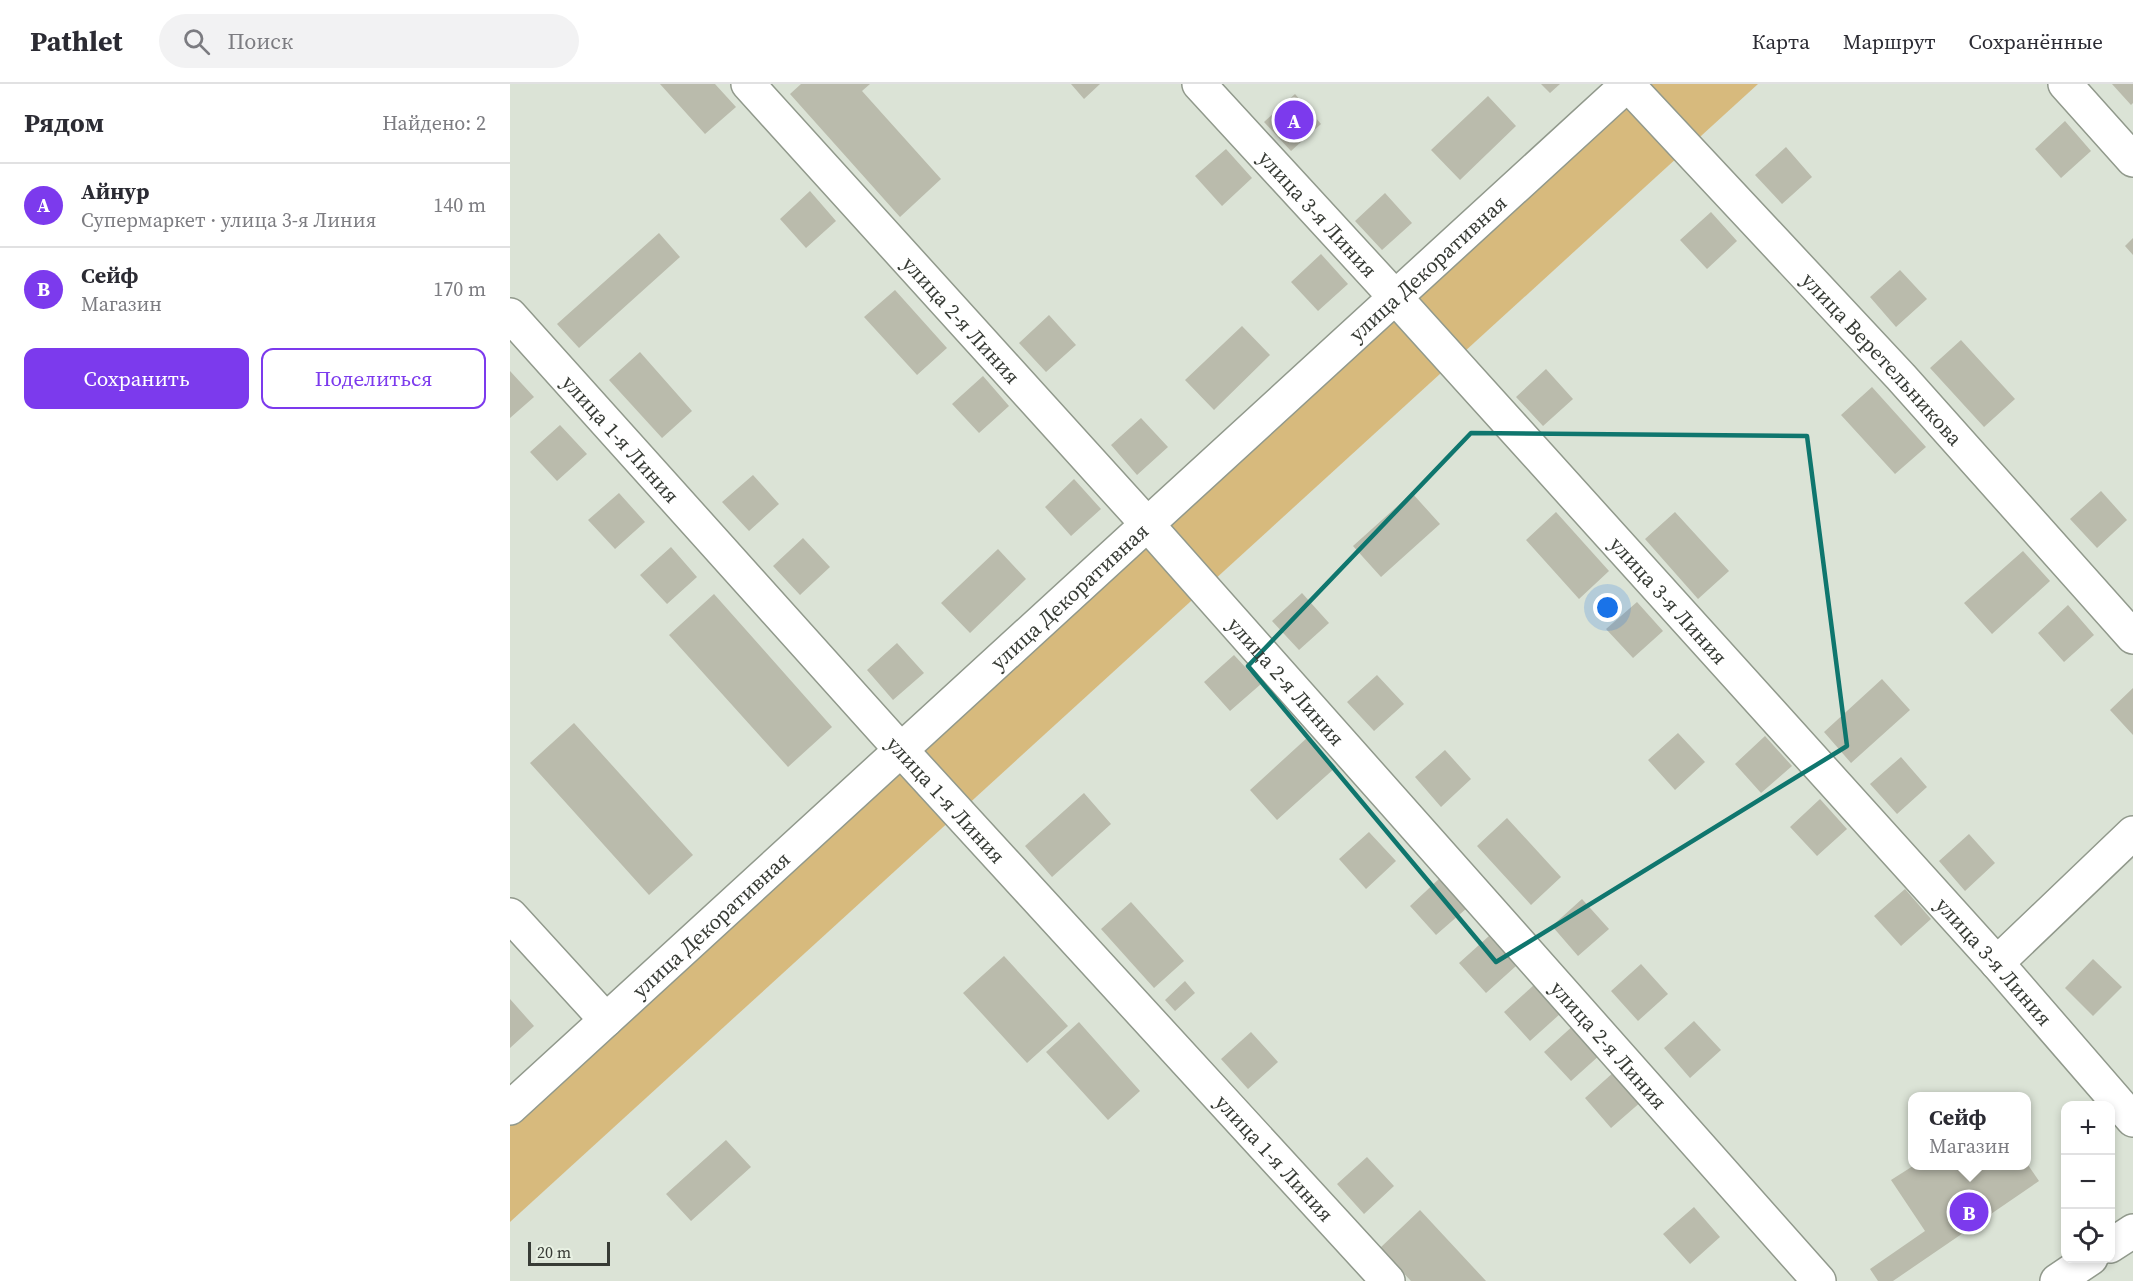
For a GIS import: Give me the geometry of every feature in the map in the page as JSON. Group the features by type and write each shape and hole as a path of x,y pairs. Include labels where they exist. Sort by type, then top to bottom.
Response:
{"street":[{"name":"улица 2-я Линия","path":"748,84 1147,524 1820,1281"},
{"name":"улица 3-я Линия","path":"1199,84 1395,297 1997,963 2133,1120"},
{"name":"улица Декоративная","path":"510,1108 1628,84"},
{"name":"улица Веретельникова","path":"1628,84 1901,377 2133,637"},
{"path":"2065,84 2133,160"},
{"name":"улица 1-я Линия","path":"510,315 901,750 1388,1281"},
{"path":"1997,963 2133,833"},
{"path":"510,915 606,1020"},
{"path":"2115,1243 2133,1231"},
{"path":"2057,1281 2084,1263"}],"highlighted area":[{"path":"1471,433 1807,436 1847,746 1496,962 1248,666"}],"shaded area":[{"path":"1641,84 1758,84 510,1222 510,1111"}],"building":[{"path":"660,84 715,84 736,107 705,134"},
{"path":"801,84 870,84 862,91 941,179 900,217 790,94"},
{"path":"1071,84 1100,84 1084,99"},
{"path":"1541,84 1560,84 1550,93"},
{"path":"2112,84 2133,84 2133,103 2131,105"},
{"path":"1295,94 1321,124 1291,151 1264,122"},
{"path":"1488,96 1516,126 1460,180 1431,150"},
{"path":"2065,121 2091,151 2061,178 2035,149"},
{"path":"1786,147 1812,177 1782,204 1755,175"},
{"path":"1226,149 1252,178 1222,206 1195,176"},
{"path":"810,191 836,221 806,248 780,219"},
{"path":"1385,193 1412,223 1382,250 1355,221"},
{"path":"1711,212 1737,241 1707,269 1680,240"},
{"path":"659,233 680,257 579,348 557,324"},
{"path":"2133,238 2133,255 2125,246"},
{"path":"1321,254 1348,284 1318,311 1291,282"},
{"path":"1900,270 1927,299 1896,327 1870,297"},
{"path":"895,290 947,348 917,375 864,317"},
{"path":"1049,315 1076,345 1046,372 1019,343"},
{"path":"1242,326 1270,355 1214,410 1185,380"},
{"path":"1961,340 2015,399 1984,427 1930,368"},
{"path":"640,352 692,411 662,438 609,380"},
{"path":"1546,369 1573,399 1543,426 1516,397"},
{"path":"510,371 534,397 510,418"},
{"path":"983,376 1009,406 979,433 952,404"},
{"path":"1872,387 1926,447 1895,474 1841,415"},
{"path":"1141,418 1168,447 1137,475 1111,445"},
{"path":"560,425 587,454 557,481 530,452"},
{"path":"753,475 779,504 749,531 722,502"},
{"path":"1074,479 1101,509 1071,536 1045,507"},
{"path":"2101,491 2127,520 2097,548 2070,519"},
{"path":"619,493 645,522 615,549 588,520"},
{"path":"1412,493 1440,524 1381,577 1353,546"},
{"path":"1556,512 1609,571 1579,599 1526,540"},
{"path":"1675,512 1729,571 1698,599 1645,539"},
{"path":"803,538 830,567 800,595 773,566"},
{"path":"671,547 697,577 667,604 640,575"},
{"path":"998,549 1026,579 970,633 941,603"},
{"path":"2023,551 2050,581 1992,634 1964,603"},
{"path":"1302,593 1329,623 1299,650 1272,621"},
{"path":"714,594 832,727 788,767 669,635"},
{"path":"1637,602 1663,631 1633,658 1606,629"},
{"path":"2068,605 2094,635 2064,662 2038,633"},
{"path":"897,643 924,673 893,700 867,670"},
{"path":"1234,655 1261,684 1230,711 1204,682"},
{"path":"1377,675 1404,704 1374,731 1347,702"},
{"path":"1882,679 1910,710 1851,763 1824,732"},
{"path":"2133,688 2133,735 2110,710"},
{"path":"574,723 693,855 649,895 530,763"},
{"path":"1678,733 1705,762 1675,790 1648,760"},
{"path":"1765,736 1792,766 1761,793 1735,764"},
{"path":"1308,737 1336,767 1277,820 1250,790"},
{"path":"1445,750 1471,779 1441,807 1415,777"},
{"path":"1901,757 1927,787 1897,814 1870,784"},
{"path":"1084,793 1111,824 1052,877 1025,846"},
{"path":"1820,799 1847,829 1817,856 1790,827"},
{"path":"1507,818 1561,877 1531,905 1477,846"},
{"path":"1369,832 1396,861 1366,889 1339,859"},
{"path":"1969,834 1995,863 1965,891 1939,861"},
{"path":"1440,878 1467,908 1436,935 1410,906"},
{"path":"1905,889 1931,919 1901,946 1874,916"},
{"path":"1582,899 1609,929 1578,956 1552,926"},
{"path":"1131,902 1184,961 1154,988 1101,929"},
{"path":"1489,936 1516,966 1486,993 1459,963"},
{"path":"1004,956 1068,1026 1027,1063 963,993"},
{"path":"2093,959 2122,987 2093,1016 2065,988"},
{"path":"1641,964 1668,994 1638,1021 1611,991"},
{"path":"1185,981 1195,993 1175,1011 1165,1000"},
{"path":"1534,985 1560,1014 1530,1041 1504,1012"},
{"path":"510,999 534,1026 510,1048"},
{"path":"1694,1021 1721,1050 1690,1078 1664,1048"},
{"path":"1079,1022 1140,1091 1108,1120 1046,1052"},
{"path":"1575,1024 1601,1054 1571,1081 1544,1052"},
{"path":"1251,1032 1278,1062 1248,1089 1221,1059"},
{"path":"1615,1071 1642,1101 1611,1128 1585,1098"},
{"path":"726,1140 751,1167 691,1221 666,1194"},
{"path":"1367,1157 1394,1186 1364,1214 1337,1184"},
{"path":"1908,1169 2031,1169 2039,1181 1893,1281 1878,1281 1870,1269 1925,1231 1891,1180"},
{"path":"1694,1207 1720,1237 1690,1264 1663,1234"},
{"path":"1420,1210 1486,1281 1411,1281 1380,1248"}],"place":[{"name":"Айнур","path":"1294,120"},
{"name":"Сейф","path":"1969,1212"}]}
